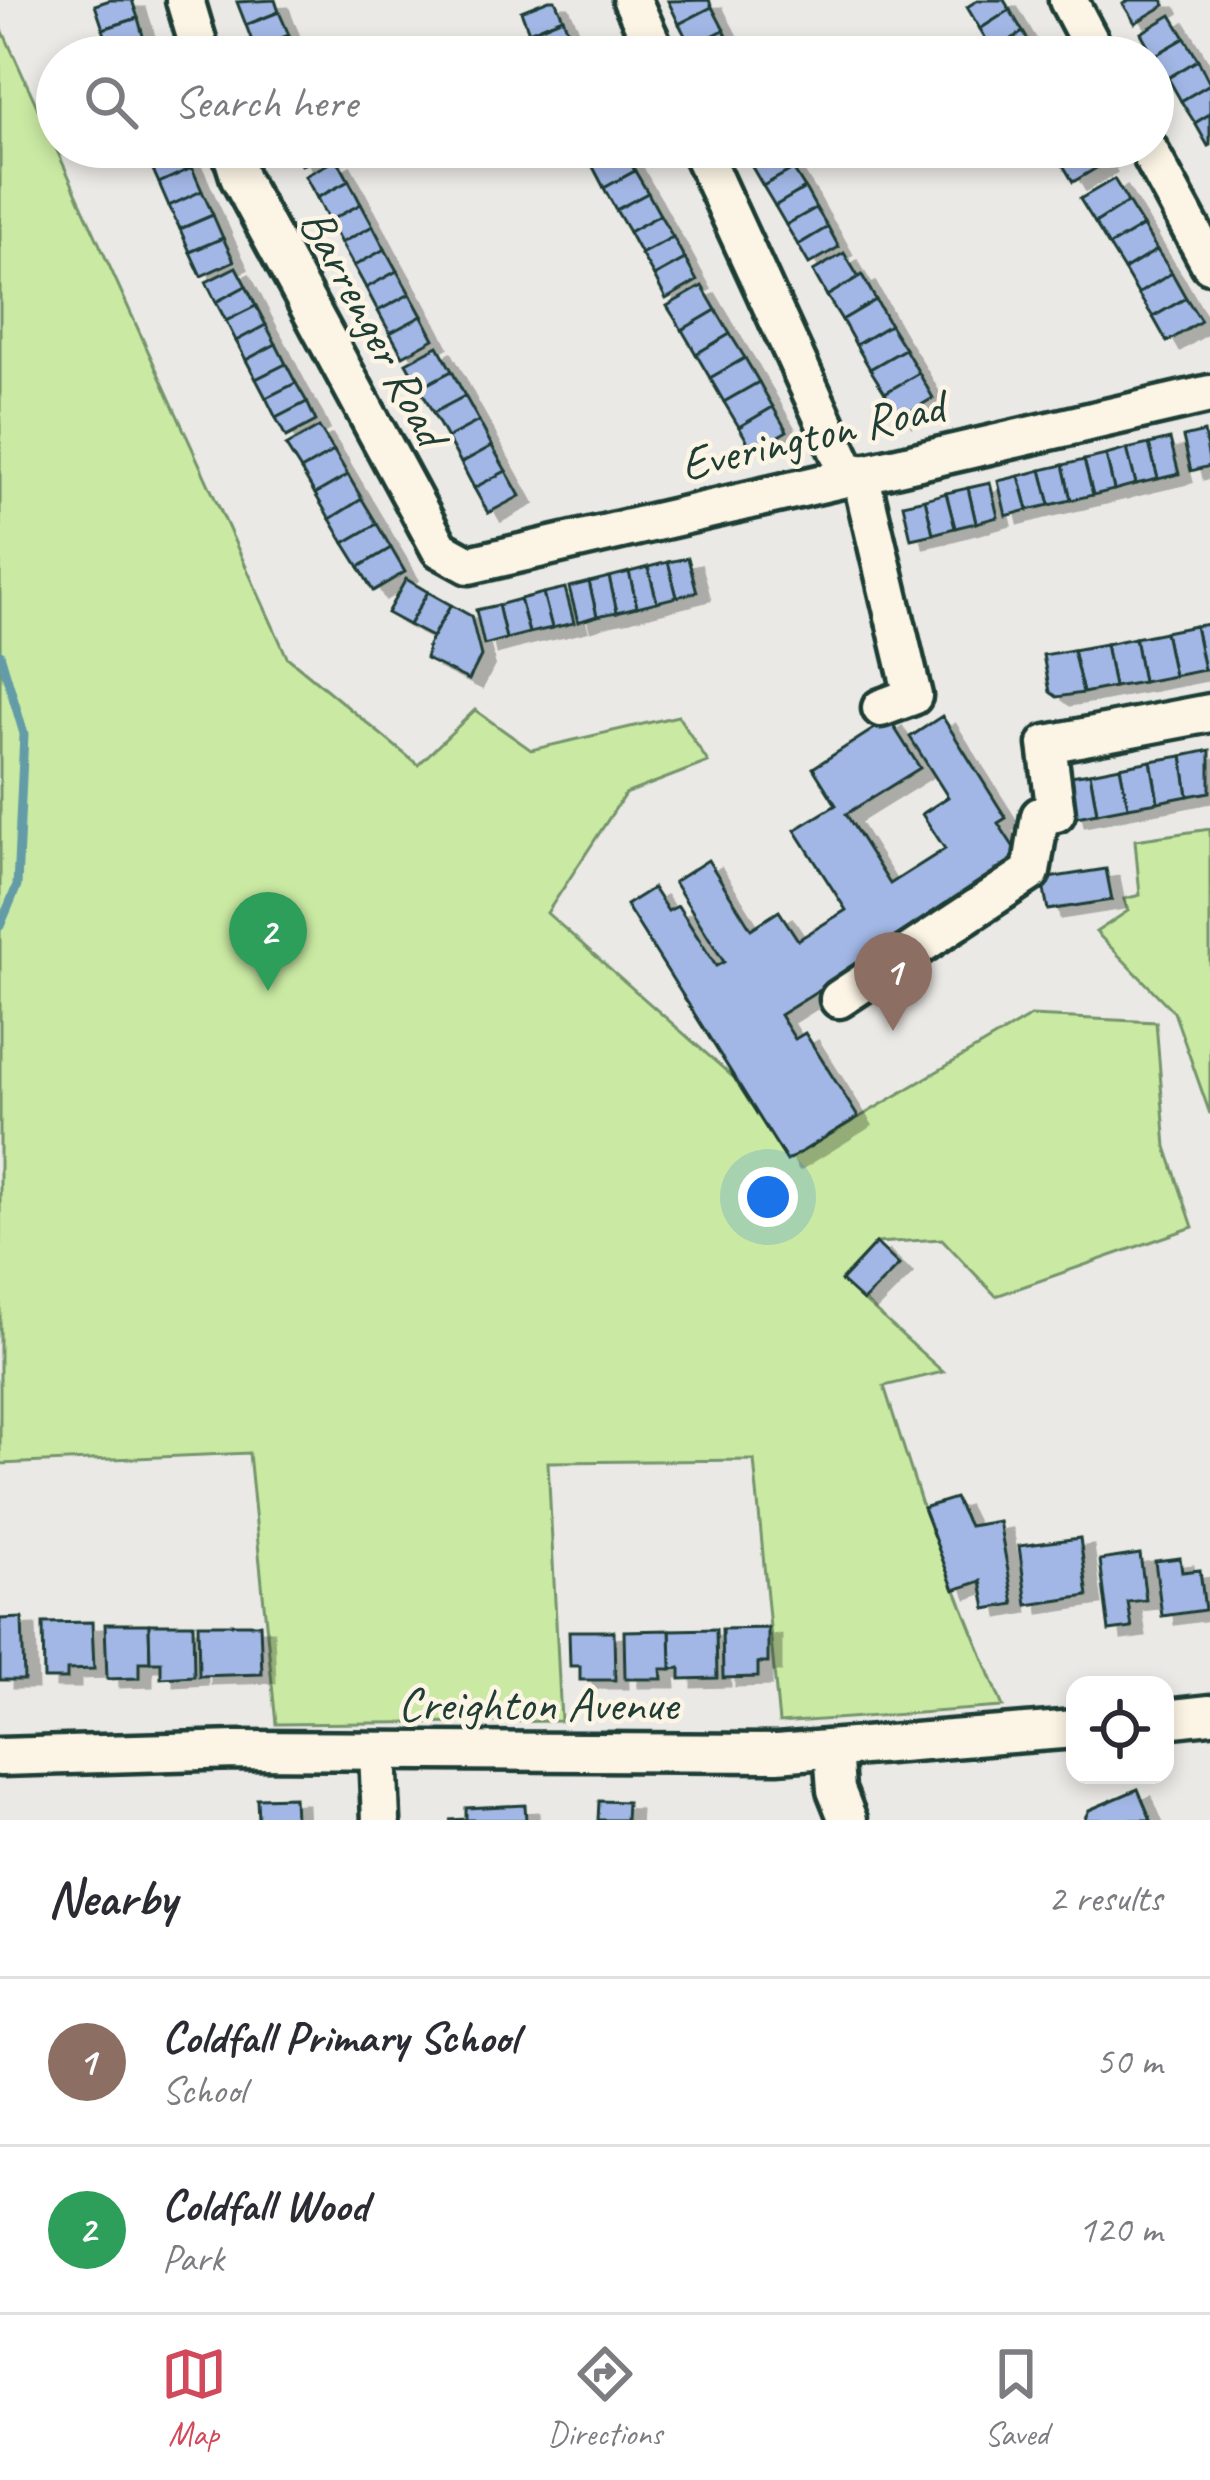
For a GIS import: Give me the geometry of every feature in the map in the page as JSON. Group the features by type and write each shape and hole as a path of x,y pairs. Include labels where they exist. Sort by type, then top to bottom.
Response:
{"street":[{"path":"185,0 196,36"},
{"path":"632,0 648,36"},
{"path":"1068,0 1088,36"},
{"name":"Barrenger Road","path":"237,168 440,549"},
{"path":"709,168 855,474 913,696 881,708"},
{"path":"1158,168 1210,264"},
{"name":"Everington Road","path":"440,549 469,565 1210,394"},
{"path":"839,999 1031,872 1040,816 1056,813 1047,744 1210,713"},
{"path":"1174,1718 1210,1714"},
{"name":"Creighton Avenue","path":"0,1757 238,1750 591,1754 833,1749 1066,1730"},
{"path":"833,1749 836,1790 848,1820"},
{"path":"378,1750 381,1820"}],"green space":[{"path":"0,25 36,104 36,168 65,168 287,657 418,765 475,710 531,750 678,716 708,762 625,794 547,913 734,1078 787,1160 1031,1016 1156,1022 1166,1147 1193,1227 996,1296 942,1239 876,1243 841,1280 943,1372 884,1386 923,1508 1003,1707 779,1723 754,1460 548,1462 561,1721 276,1724 249,1453 0,1464"},
{"path":"1210,829 1210,1114 1174,1012 1096,932 1128,911 1124,899 1140,895 1135,840"}],"building":[{"path":"132,0 138,18 103,29 95,5"},
{"path":"275,0 279,12 246,25 237,2"},
{"path":"555,0 563,18 529,32 521,11"},
{"path":"709,0 712,7 679,24 668,1"},
{"path":"978,0 1004,0 1010,10 980,29 967,7"},
{"path":"1162,0 1165,5 1135,23 1123,4"},
{"path":"712,7 724,30 712,36 685,36 679,24"},
{"path":"1010,10 1023,32 984,36 980,29"},
{"path":"279,12 289,35 250,36 246,25"},
{"path":"1171,15 1185,38 1174,44 1174,36 1141,33"},
{"path":"138,18 143,36 105,36 103,29"},
{"path":"563,18 570,36 531,36 529,32"},
{"path":"1185,38 1198,60 1174,74 1174,44"},
{"path":"1198,60 1210,84 1181,101 1174,89 1174,74"},
{"path":"1210,84 1210,114 1195,123 1181,101"},
{"path":"1210,114 1210,145 1208,146 1195,123"},
{"path":"152,168 192,168 159,183"},
{"path":"192,168 202,191 169,206 159,183"},
{"path":"320,168 342,168 349,181 317,198 305,176"},
{"path":"594,168 633,168 635,171 604,188"},
{"path":"753,168 792,168 793,169 763,186"},
{"path":"1065,168 1096,168 1073,182"},
{"path":"793,169 805,188 775,206 763,186"},
{"path":"635,171 648,193 616,210 604,188"},
{"path":"1114,179 1128,202 1095,223 1080,199"},
{"path":"349,181 361,204 329,221 317,198"},
{"path":"805,188 816,208 786,225 775,206"},
{"path":"202,191 213,215 180,229 169,206"},
{"path":"648,193 660,215 629,232 616,210"},
{"path":"1128,202 1143,226 1109,246 1095,223"},
{"path":"361,204 373,226 341,243 329,221"},
{"path":"816,208 828,227 798,245 786,225"},
{"path":"213,215 223,238 190,252 180,229"},
{"path":"660,215 673,237 641,254 629,232"},
{"path":"373,226 385,249 354,266 341,243"},
{"path":"1143,226 1157,250 1124,270 1109,246"},
{"path":"828,227 839,247 809,264 798,245"},
{"path":"673,237 685,259 654,276 641,254"},
{"path":"223,238 234,261 201,276 190,252"},
{"path":"385,249 397,271 366,288 354,266"},
{"path":"1157,250 1172,273 1138,294 1124,270"},
{"path":"844,253 859,278 827,296 813,271"},
{"path":"685,259 697,281 666,299 654,276"},
{"path":"236,267 246,286 216,302 206,282"},
{"path":"397,271 410,294 378,311 366,288"},
{"path":"1172,273 1186,298 1153,317 1138,294"},
{"path":"862,275 876,300 842,320 827,296"},
{"path":"246,286 256,306 226,321 216,302"},
{"path":"702,286 716,310 682,330 667,306"},
{"path":"410,294 422,316 390,333 378,311"},
{"path":"1186,298 1201,321 1167,342 1153,317"},
{"path":"876,300 890,325 856,345 842,320"},
{"path":"256,306 266,325 236,341 226,321"},
{"path":"716,310 730,334 696,354 682,330"},
{"path":"422,316 434,339 403,356 390,333"},
{"path":"266,325 276,344 246,360 236,341"},
{"path":"890,325 905,349 870,369 856,345"},
{"path":"730,334 745,358 710,378 696,354"},
{"path":"276,344 286,364 256,379 246,360"},
{"path":"438,346 452,371 420,388 406,363"},
{"path":"905,349 919,373 885,393 870,369"},
{"path":"745,358 759,382 724,402 710,378"},
{"path":"286,364 296,383 266,398 256,379"},
{"path":"452,371 465,396 433,413 420,388"},
{"path":"919,373 933,398 899,418 885,393"},
{"path":"759,382 773,407 739,427 724,402"},
{"path":"296,383 307,402 276,418 266,398"},
{"path":"465,396 479,421 447,438 433,413"},
{"path":"307,402 316,421 286,437 276,418"},
{"path":"773,407 787,431 753,451 739,427"},
{"path":"479,421 492,446 461,463 447,438"},
{"path":"319,427 334,451 301,470 286,446"},
{"path":"1204,432 1210,466 1191,471 1183,437"},
{"path":"1170,439 1179,474 1158,479 1149,444"},
{"path":"1149,444 1158,479 1136,484 1127,449"},
{"path":"492,446 506,471 474,488 461,463"},
{"path":"1127,449 1136,484 1114,490 1106,455"},
{"path":"334,451 348,475 315,494 301,470"},
{"path":"1106,455 1114,490 1093,495 1084,460"},
{"path":"1084,460 1093,495 1071,500 1063,465"},
{"path":"1063,465 1071,500 1050,505 1041,470"},
{"path":"1041,470 1050,505 1028,510 1019,476"},
{"path":"506,471 520,496 488,513 474,488"},
{"path":"348,475 362,499 330,519 315,494"},
{"path":"1019,476 1028,510 1006,516 998,481"},
{"path":"990,483 998,517 976,523 968,488"},
{"path":"968,488 976,523 955,528 946,493"},
{"path":"946,493 955,528 933,534 925,499"},
{"path":"362,499 377,524 344,543 330,519"},
{"path":"925,499 933,534 911,539 903,504"},
{"path":"377,524 391,548 359,567 344,543"},
{"path":"391,548 405,572 373,591 359,567"},
{"path":"688,558 697,592 677,597 668,562"},
{"path":"668,562 677,597 657,602 648,567"},
{"path":"648,567 657,602 637,607 629,572"},
{"path":"629,572 637,607 617,612 609,577"},
{"path":"609,577 617,612 597,616 589,582"},
{"path":"406,579 428,592 409,625 387,613"},
{"path":"589,582 597,616 578,622 569,587"},
{"path":"565,588 574,623 552,628 543,593"},
{"path":"428,592 451,605 432,637 409,625"},
{"path":"543,593 552,628 529,633 520,599"},
{"path":"520,599 529,633 506,639 498,605"},
{"path":"451,605 471,616 481,656 469,680 426,659 428,645"},
{"path":"498,605 506,639 484,645 476,610"},
{"path":"1210,624 1210,669 1204,670 1195,626"},
{"path":"1195,626 1204,670 1174,676 1165,632"},
{"path":"1165,632 1174,676 1143,682 1135,638"},
{"path":"1135,638 1143,682 1114,687 1106,644"},
{"path":"1106,644 1114,687 1083,693 1073,650"},
{"path":"1073,650 1083,693 1057,697 1050,692 1043,655"},
{"path":"942,716 1006,818 998,823 1024,863 780,1015 795,1039 805,1033 858,1117 787,1161 626,905 653,888 668,911 678,906 716,966 724,962 674,882 708,860 751,929 779,911 798,940 846,910 795,830 836,805 813,768 889,719 920,768 846,814 890,884 945,849 922,814 948,797 910,737"},
{"path":"1210,750 1210,792 1188,796 1182,756"},
{"path":"1182,756 1188,796 1158,802 1151,761"},
{"path":"1151,761 1158,802 1128,807 1120,767"},
{"path":"1120,767 1128,807 1097,813 1090,773"},
{"path":"1090,773 1097,813 1072,818 1064,777"},
{"path":"1106,869 1112,900 1048,910 1042,879"},
{"path":"876,1243 899,1265 863,1301 841,1281"},
{"path":"955,1498 969,1526 999,1521 1014,1604 986,1609 981,1581 954,1590 923,1508"},
{"path":"1080,1538 1088,1596 1027,1605 1019,1546"},
{"path":"1140,1554 1146,1600 1128,1602 1132,1628 1109,1631 1100,1560"},
{"path":"1180,1558 1182,1572 1200,1570 1205,1610 1162,1616 1155,1561"},
{"path":"22,1618 24,1680 0,1680 0,1619"},
{"path":"92,1622 94,1669 67,1670 67,1679 44,1679 43,1623"},
{"path":"105,1624 149,1624 150,1662 139,1662 139,1678 107,1679"},
{"path":"149,1624 193,1624 194,1676 161,1678 161,1662 150,1662"},
{"path":"198,1624 260,1624 262,1674 199,1676"},
{"path":"768,1628 768,1663 758,1663 758,1677 723,1678 722,1629"},
{"path":"716,1629 717,1678 680,1679 680,1668 671,1669 670,1630"},
{"path":"670,1630 671,1669 661,1669 662,1679 625,1679 624,1631"},
{"path":"569,1631 614,1631 615,1680 580,1680 580,1666 570,1666"},
{"path":"1138,1789 1151,1820 1084,1820 1089,1810"},
{"path":"294,1797 295,1820 258,1820 257,1798"},
{"path":"599,1801 627,1802 626,1820 598,1820"},
{"path":"525,1805 526,1820 449,1820 466,1819 466,1808"}],"waterway":[{"path":"0,654 24,734 17,886 0,926"}],"place":[{"name":"Coldfall Wood","path":"268,991"},
{"name":"Coldfall Primary School","path":"893,1031"}]}
